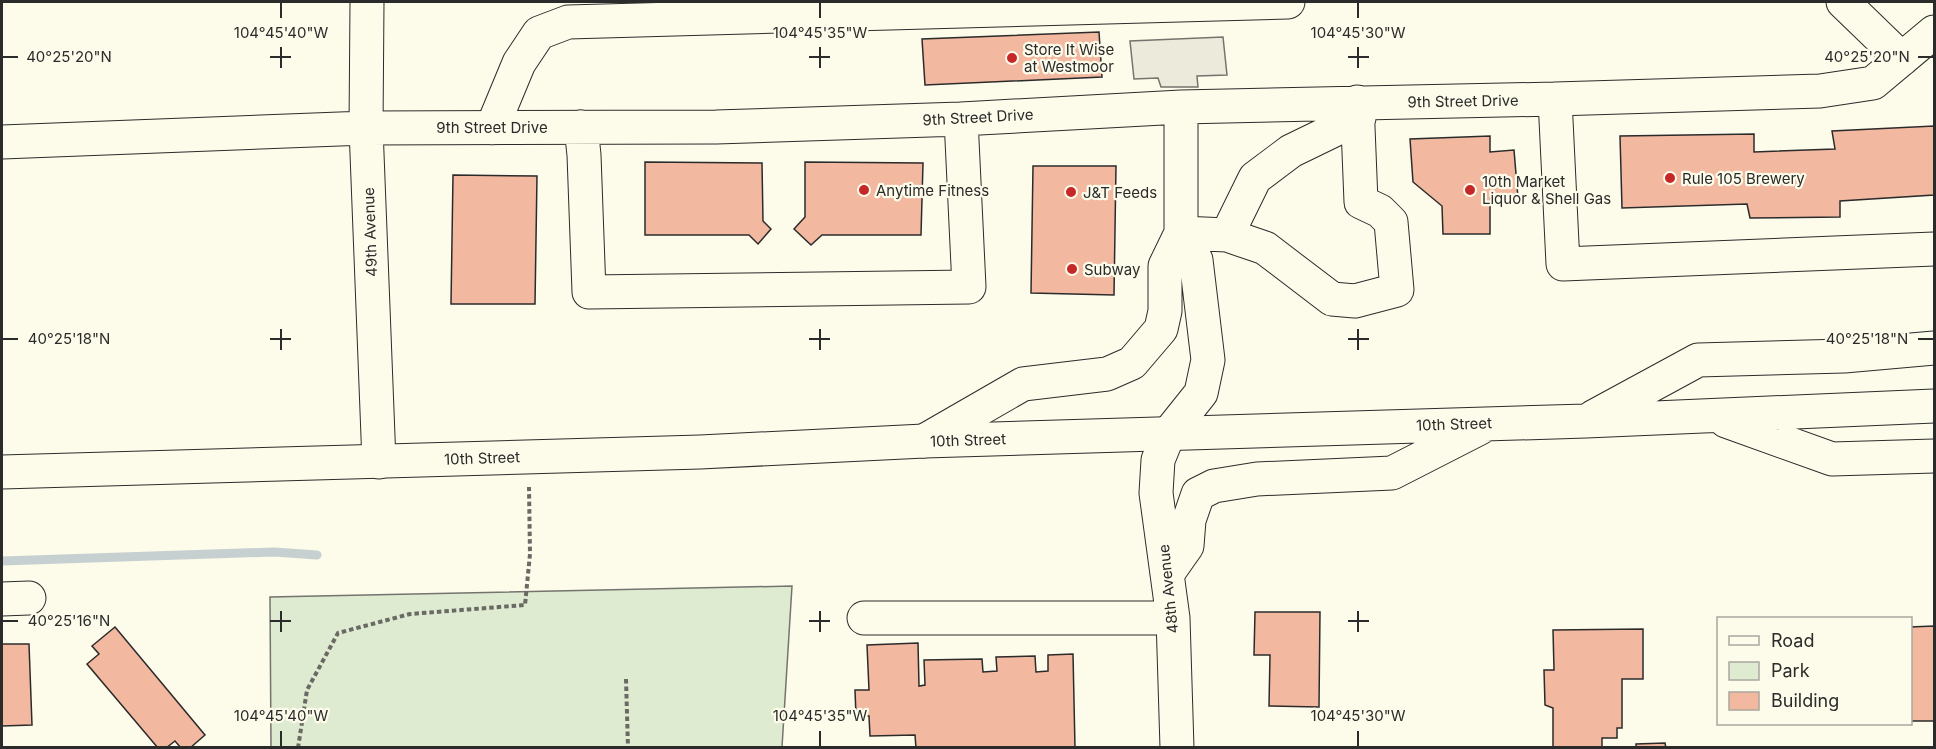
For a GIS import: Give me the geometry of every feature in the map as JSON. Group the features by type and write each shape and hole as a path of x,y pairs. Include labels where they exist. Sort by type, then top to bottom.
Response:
{"main road":[{"name":"49th Avenue","path":"367,2 366,128 379,462"},
{"path":"492,128 519,63 540,33 568,22 1288,2"},
{"path":"1843,2 1902,59"},
{"name":"9th Street Drive","path":"2,142 366,128 716,127 961,119 1181,107 1358,110 1555,99 1820,91 1873,83 1935,32"},
{"path":"1555,99 1563,264 1935,249"},
{"path":"924,441 1023,384 1107,375 1132,363 1161,329 1165,310 1165,266 1181,233 1181,107"},
{"path":"1181,233 1227,235 1265,248 1332,299 1355,301 1397,290 1391,222 1380,210 1361,202 1358,110 1291,151 1255,178 1227,235"},
{"path":"581,127 585,155 589,292 969,287 961,119"},
{"name":"48th Avenue","path":"1177,747 1173,618 1156,493 1158,460 1169,433 1201,393 1208,360 1196,260 1181,233"},
{"path":"1586,421 1698,360 1844,356 1935,348"},
{"name":"10th Street","path":"2,472 700,452 924,441 1586,421 1935,406"},
{"path":"1710,416 1832,459 1935,456"},
{"path":"1168,573 1187,546 1189,520 1198,494 1214,486 1257,478 1392,474 1490,423"},
{"path":"864,618 1173,618"}],"path":[{"path":"297,747 307,690 338,633 410,614 525,605 530,554 529,457"},
{"path":"626,679 628,747"}],"green space":[{"path":"792,586 782,747 271,747 270,597"}],"shaded area":[{"path":"1223,37 1227,75 1197,76 1198,87 1161,87 1158,78 1134,79 1130,41"}],"building":[{"name":"Store It Wise at Westmoor","path":"1099,32 1102,77 925,85 922,39"},
{"path":"1934,126 1934,195 1840,201 1840,217 1750,218 1747,204 1622,208 1620,136 1754,134 1754,152 1835,149 1832,131"},
{"name":"10th Market Liquor & Shell Gas","path":"1490,136 1490,152 1514,150 1518,198 1490,198 1490,234 1443,234 1442,206 1413,182 1410,139"},
{"path":"645,162 762,163 763,221 771,229 758,244 749,235 645,235"},
{"name":"Anytime Fitness","path":"805,162 923,163 921,235 822,235 811,245 794,229 805,217"},
{"path":"1033,166 1116,166 1114,295 1031,293"},
{"path":"453,175 537,176 535,304 451,304"},
{"path":"1255,612 1320,612 1319,707 1269,706 1270,655 1254,655"},
{"path":"1934,626 1934,721 1912,721 1912,627"},
{"path":"115,627 205,735 190,748 181,748 175,741 166,748 158,748 87,664 99,654 92,646"},
{"path":"1643,629 1643,679 1622,679 1622,728 1617,728 1617,738 1602,738 1602,748 1553,748 1553,708 1545,705 1544,670 1554,670 1553,630"},
{"path":"918,643 919,686 925,685 924,660 982,659 983,672 997,671 996,657 1035,656 1036,672 1048,671 1048,655 1073,654 1075,748 916,748 915,735 870,736 869,716 856,716 855,690 869,690 867,645"},
{"path":"2,644 29,644 32,725 2,726"},
{"path":"1665,743 1666,748 1636,748 1636,744"}],"waterway":[{"path":"2,561 274,552 317,555"}],"place":[{"name":"Store It Wise at Westmoor","path":"1012,58"},
{"name":"Rule 105 Brewery","path":"1670,178"},
{"name":"Anytime Fitness","path":"864,190"},
{"name":"10th Market Liquor & Shell Gas","path":"1470,190"},
{"name":"J&T Feeds","path":"1071,192"},
{"name":"Subway","path":"1072,269"}]}
